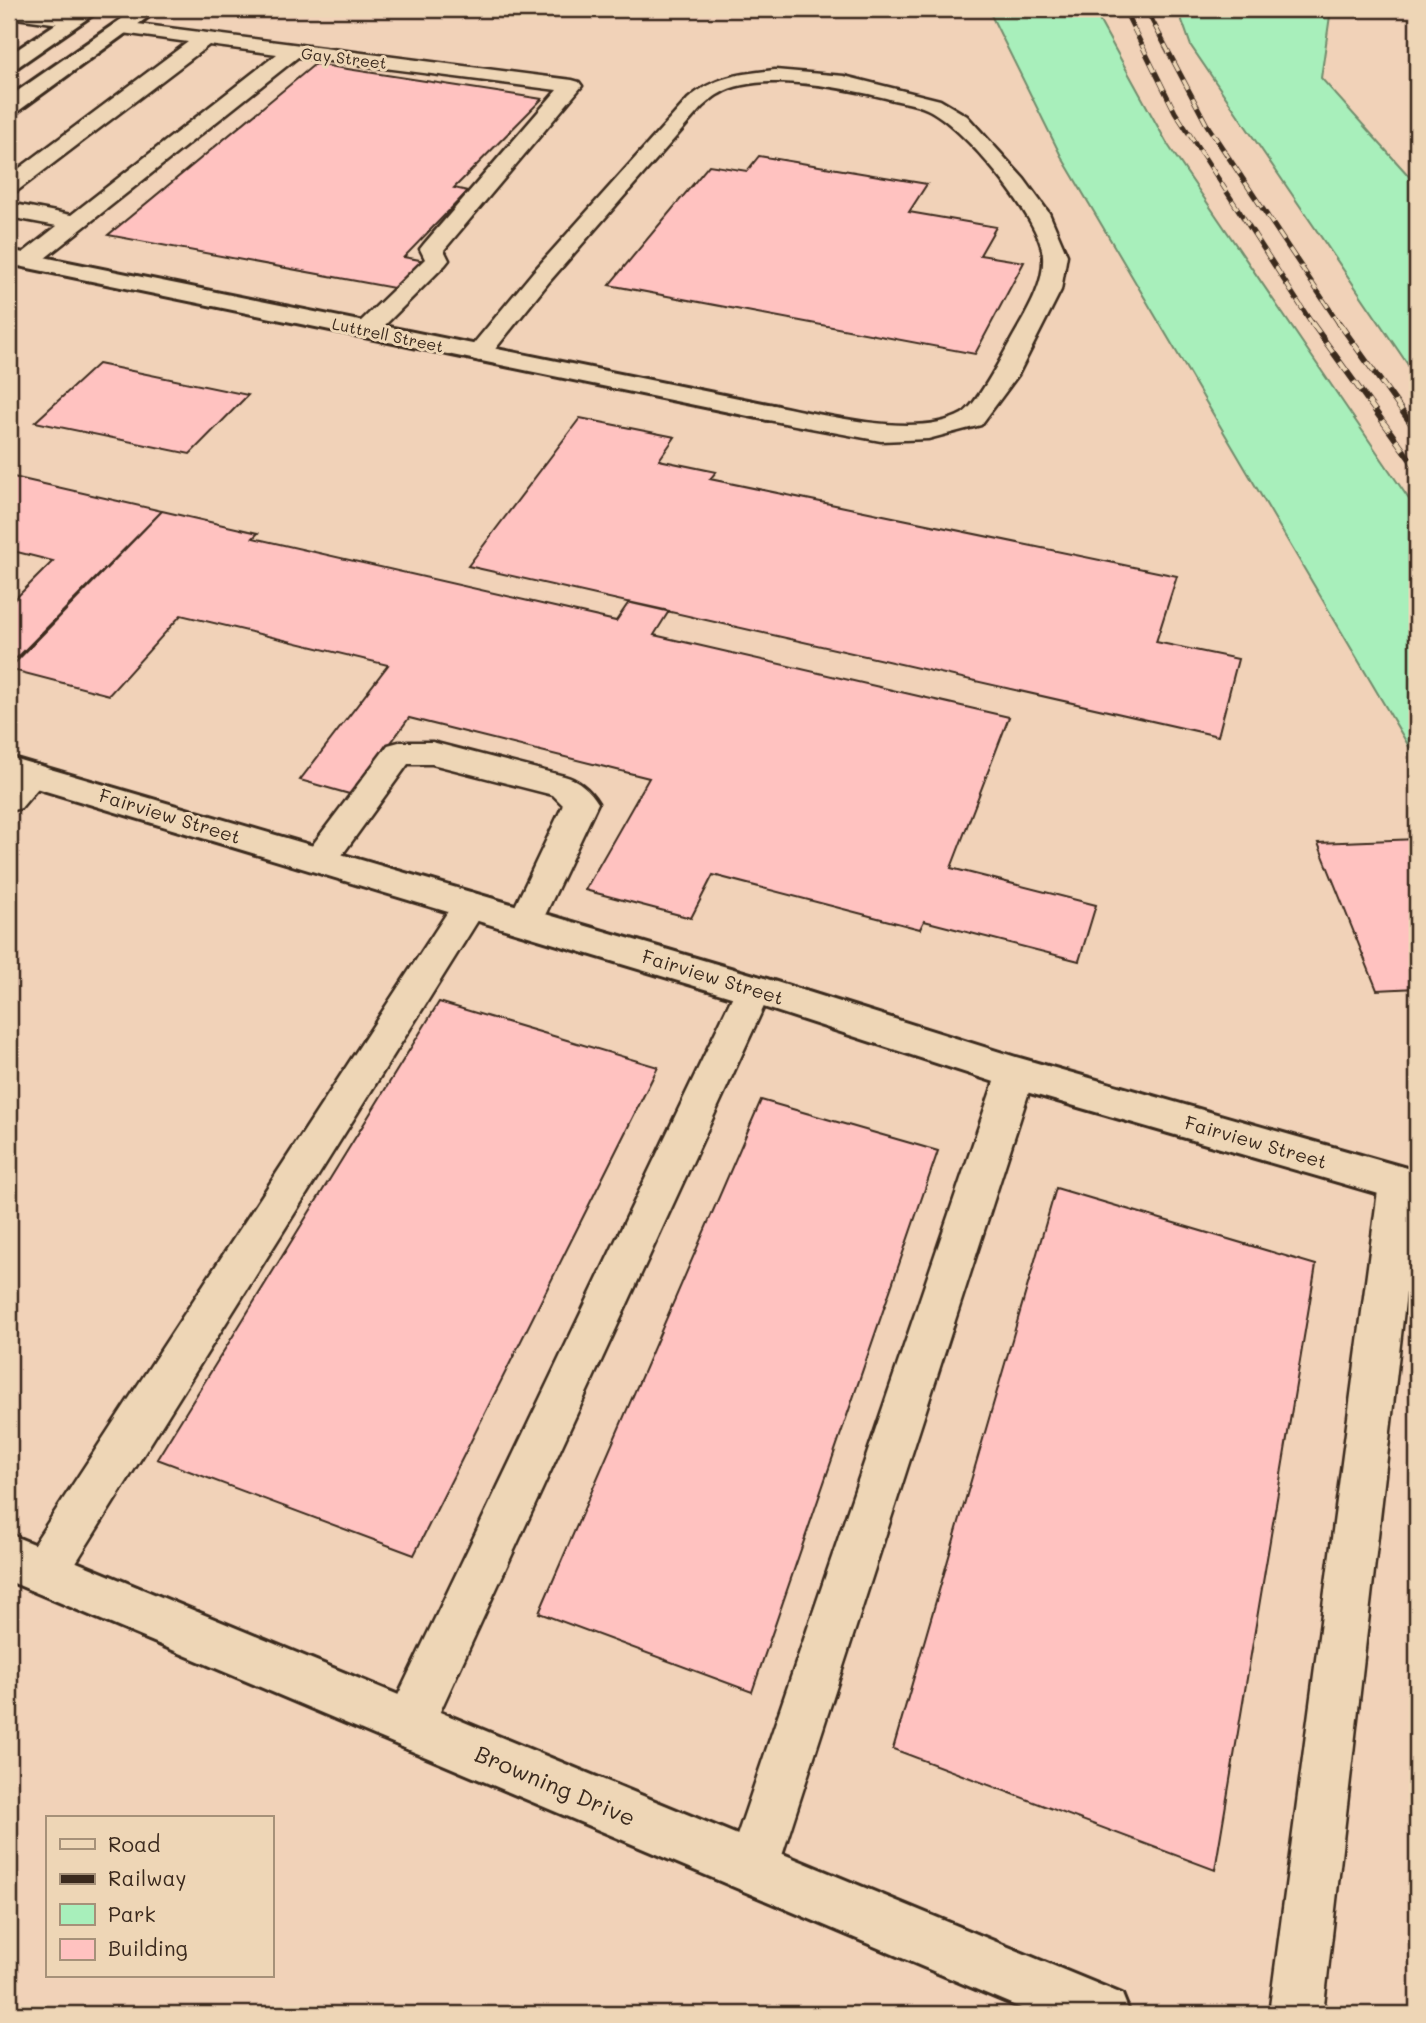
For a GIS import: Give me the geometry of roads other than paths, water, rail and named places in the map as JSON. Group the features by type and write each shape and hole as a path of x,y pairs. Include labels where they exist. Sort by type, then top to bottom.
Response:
{"street":[{"path":"9,107 149,9"},
{"path":"9,64 83,15 122,28"},
{"name":"Luttrell Street","path":"18,259 768,412"},
{"name":"Fairview Street","path":"17,781 320,860 754,989 1016,1073 1408,1185"},
{"name":"Browning Drive","path":"26,1564 1102,2014"}],"lane":[{"path":"9,11 83,15"},
{"path":"9,32 40,12"},
{"name":"Gay Street","path":"122,28 572,86 570,92 432,250 437,260 366,330"},
{"path":"9,186 203,40"},
{"path":"18,259 76,223 292,52"},
{"path":"479,353 559,256 695,103 712,89 736,81 775,76 844,82 933,104 960,120 1016,184 1041,218 1055,256 1049,290 1005,375 972,419 928,431 881,433 768,412"},
{"path":"9,210 76,223"},
{"path":"320,860 399,753 432,753 564,787 581,803 526,921"},
{"path":"26,1564 470,905"},
{"path":"409,1725 754,989"},
{"path":"751,1868 1016,1073"},
{"path":"1296,2014 1408,1185"}],"railway":[{"path":"1124,9 1175,112 1313,325"},
{"path":"1146,9 1207,125 1340,325"},
{"path":"1312,323 1417,469"},
{"path":"1339,323 1417,432"}]}
